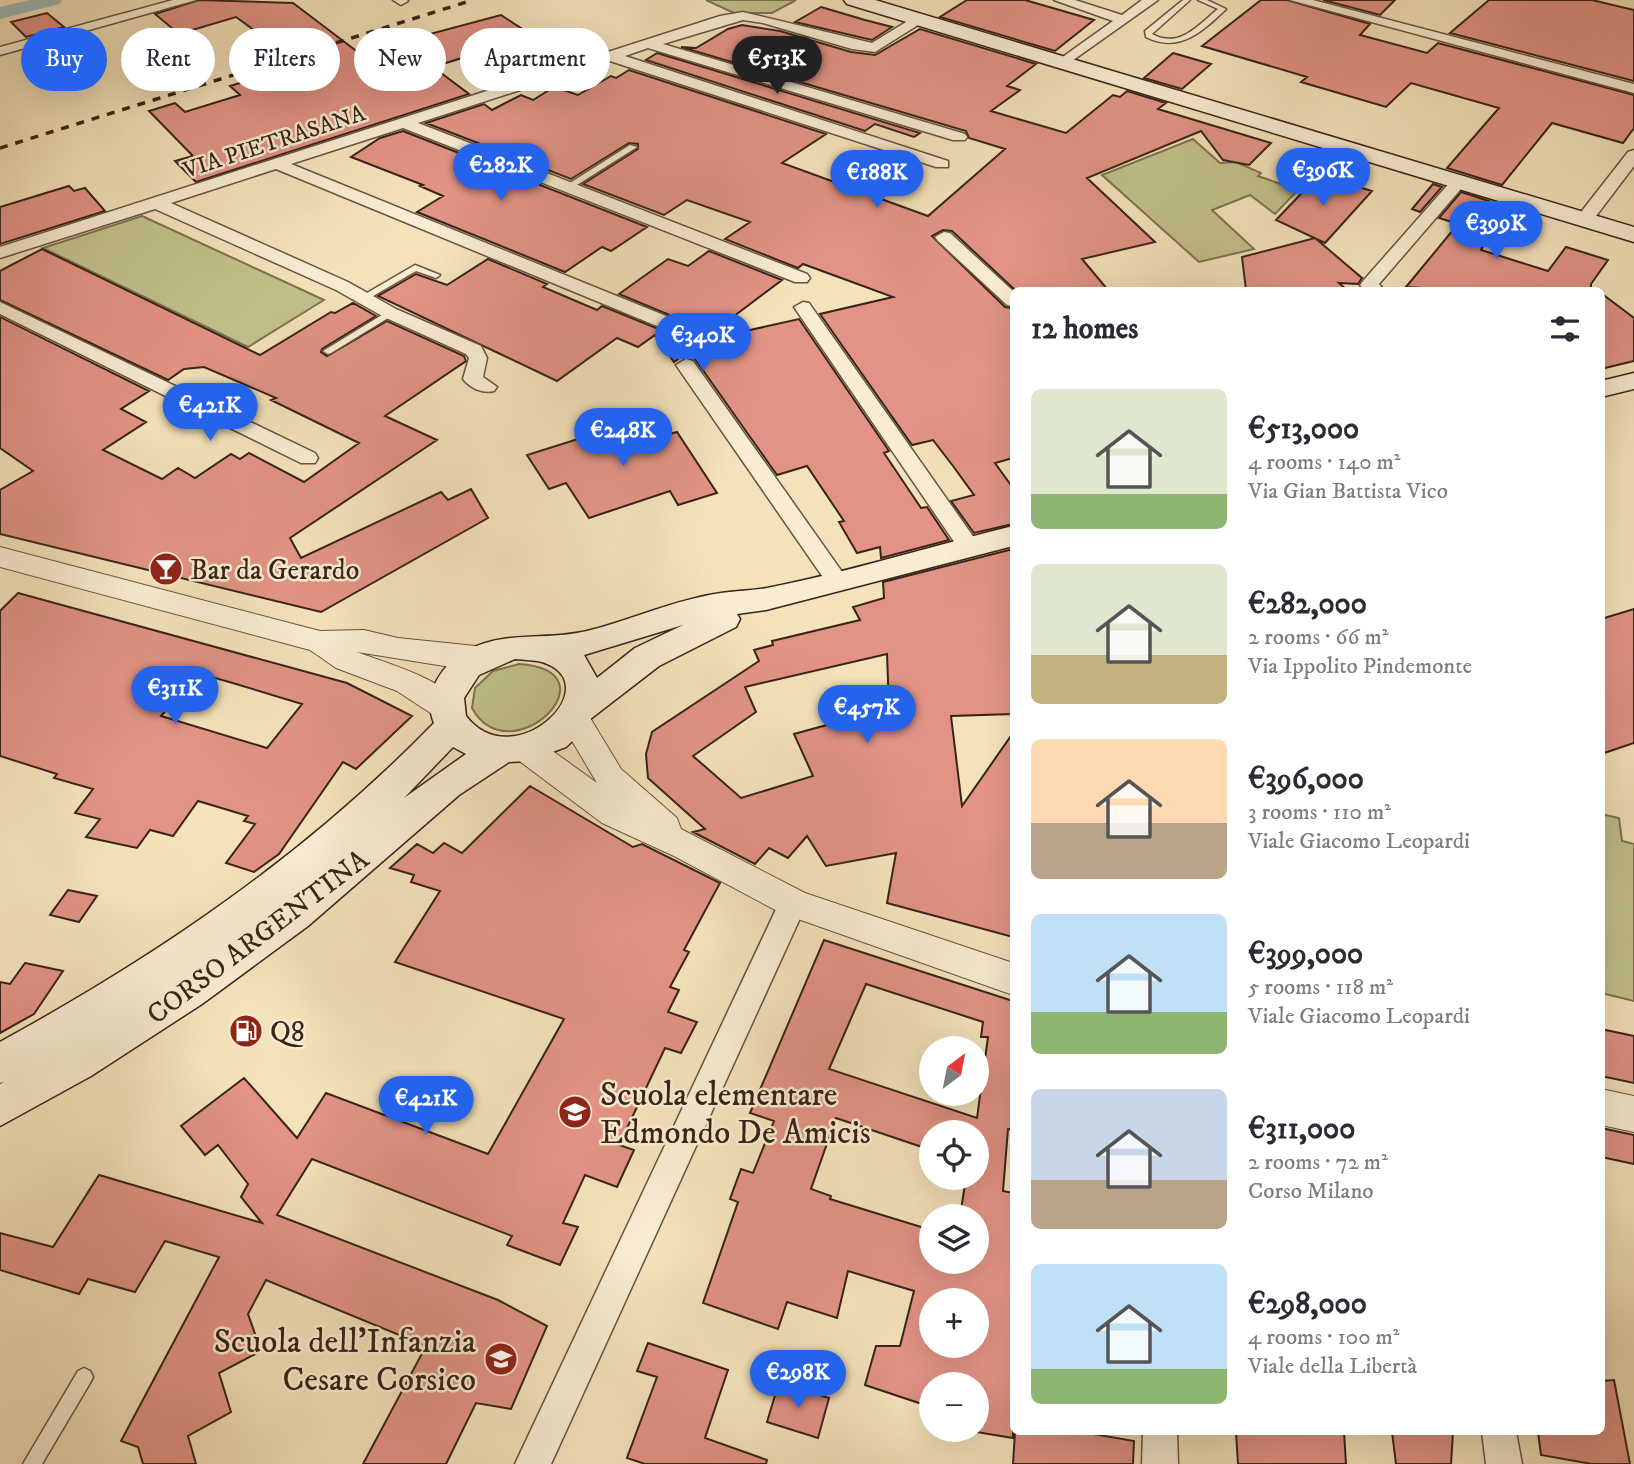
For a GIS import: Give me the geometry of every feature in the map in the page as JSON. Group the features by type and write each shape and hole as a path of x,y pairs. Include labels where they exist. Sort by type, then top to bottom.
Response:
{"main road":[{"path":"853,0 1068,60 1588,215 1634,235"},
{"path":"887,0 1458,183 1588,215 1634,223"},
{"path":"1605,388 1634,381"},
{"path":"766,599 1010,537"},
{"name":"CORSO ARGENTINA","path":"0,1063 121,994 265,895 368,810 449,717 446,698 455,679 484,656 515,648 546,650 587,643 708,606 766,599"},
{"name":"CORSO ARGENTINA","path":"0,1106 143,1023 291,916 358,863 426,798 461,772 513,749 553,737 647,657 766,599"},
{"path":"546,650 560,655 580,673 585,697 578,715"},
{"path":"449,717 472,742 513,749"}],"street":[{"path":"0,51 189,0"},
{"path":"1061,0 1124,20"},
{"path":"1068,60 1151,0"},
{"path":"1297,0 1634,89"},
{"name":"VIA PIETRASANA","path":"610,56 743,16 765,19 852,46 874,48 919,20"},
{"path":"649,44 959,136"},
{"path":"610,56 942,164"},
{"name":"VIA PIETRASANA","path":"0,253 502,91"},
{"path":"404,123 801,278"},
{"path":"1588,215 1633,157"},
{"path":"277,164 663,323"},
{"path":"1371,287 1369,285 1458,183"},
{"path":"156,203 474,350 478,358 473,379 487,387"},
{"path":"944,237 1010,298"},
{"path":"0,307 308,458"},
{"path":"803,307 968,547"},
{"path":"686,365 837,581"},
{"path":"0,557 320,642 363,641 430,654 484,656"},
{"path":"320,642 347,660 408,683 449,717"},
{"path":"578,715 610,778 686,846"},
{"path":"513,749 614,814 686,846 793,903 1010,978"},
{"path":"533,1464 793,903"},
{"path":"1605,1108 1634,1114"},
{"path":"1160,1435 1160,1464"},
{"path":"1499,1435 1504,1464"}],"lane":[{"path":"1187,0 1147,32 1149,35 1164,41 1183,40 1223,9 1201,0"},
{"path":"566,188 632,147"},
{"path":"365,298 415,268 436,275"},
{"path":"328,351 390,313"},
{"path":"32,1464 84,1377"}],"shaded area":[{"path":"706,0 796,0 772,13 734,13"},
{"path":"1193,139 1220,163 1236,162 1261,173 1258,176 1298,190 1275,214 1250,195 1212,210 1254,249 1199,262 1102,175"},
{"path":"142,216 324,300 248,347 43,248"},
{"path":"519,664 547,671 559,684 558,699 547,714 530,726 509,731 489,726 472,708 475,688 493,671"},
{"path":"1605,815 1619,818 1622,841 1634,844 1634,1001 1605,994"}],"building":[{"path":"199,0 293,3 326,28 251,28 236,17 199,28 172,28 155,14"},
{"path":"967,0 1025,0 1094,20 1055,51 940,17"},
{"path":"1261,0 1287,0 1370,24 1360,35 1427,53 1438,43 1634,95 1634,128 1623,143 1552,123 1502,185 1447,168 1499,108 1411,83 1386,107 1301,82 1307,77 1202,46"},
{"path":"1323,0 1395,0 1380,15"},
{"path":"1489,0 1592,0 1634,10 1634,81 1450,33"},
{"path":"821,7 892,27 872,40 795,22"},
{"path":"47,13 64,27 21,28 21,32 11,22"},
{"path":"501,15 521,28 460,28 460,59 446,63 446,30"},
{"path":"742,25 780,31 851,52 875,55 920,29 1036,64 1007,86 1020,90 991,111 1066,133 1113,95 1120,97 1127,91 1166,103 1158,109 1271,143 1249,165 1223,160 1201,131 1087,178 1155,242 1082,259 1105,287 1012,287 952,231 943,230 932,236 1005,307 1010,308 1010,459 995,463 1010,484 1010,525 974,533 951,501 974,495 933,440 912,445 820,314 893,297 803,264 798,268 725,239 750,222 687,200 664,215 583,184 638,149 638,144 629,143 571,179 426,123 484,104 492,110 521,95 533,100 548,91 566,91 578,95 585,91 610,91 610,77 616,78 629,70 826,134 782,163 928,216 1005,149 969,138 966,131 681,47 696,48 728,29"},
{"path":"340,39 354,49 354,91 446,91 446,77 460,87 460,91 469,94 196,182 175,161 193,156 149,111 175,103 185,112 240,95 236,91 340,91"},
{"path":"657,53 920,133 914,137 875,124 865,131 646,60"},
{"path":"1173,53 1211,64 1182,89 1144,78"},
{"path":"403,131 647,227 611,251 602,247 565,272 417,212 443,196 420,186 423,185 351,157 380,138"},
{"path":"1319,175 1372,191 1325,243 1276,220"},
{"path":"1433,184 1442,187 1420,212 1412,209"},
{"path":"69,186 74,191 85,188 105,211 0,244 0,207"},
{"path":"1461,192 1489,201 1470,225 1491,232 1481,250 1548,271 1566,247 1608,260 1591,287 1406,287 1458,224 1439,218"},
{"path":"1315,238 1362,278 1358,284 1339,283 1344,287 1246,287 1242,257"},
{"path":"42,249 260,355 331,312 335,313 353,303 376,316 322,349 321,352 327,356 387,321 464,356 466,361 385,416 437,440 290,538 301,558 441,492 448,500 471,489 488,518 321,612 0,534 0,490 33,471 0,448 0,317 149,391 121,409 146,422 103,450 162,479 178,468 195,478 231,454 240,459 249,453 304,482 359,443 271,400 276,398 204,367 184,369 168,380 0,300 0,271"},
{"path":"709,251 782,280 701,341 799,319 889,451 884,453 921,508 927,507 949,540 881,558 880,547 857,553 839,522 844,521 807,466 777,475 695,359 686,353 674,362 655,335 638,347 617,338 557,381 378,296 416,274 447,285 488,259 547,284 543,287 597,310 602,306 656,328 671,329 675,323 672,316 619,294 668,259 688,266"},
{"path":"1605,296 1634,318 1634,361 1605,368"},
{"path":"645,418 658,437 677,432 717,493 678,505 670,491 589,518 566,483 549,489 527,455"},
{"path":"1010,550 1010,714 951,716 962,806 1010,737 1010,936 887,903 896,853 826,866 807,836 788,858 769,848 755,864 693,832 705,829 648,778 646,754 652,732 759,661 754,650 773,645 772,641 860,620 853,607 884,598 883,582","holes":["887,654 889,708 794,734 813,776 741,798 693,756 756,712 745,687"]},
{"path":"18,593 347,683 412,716 356,769 343,762 279,854 254,872 226,863 255,824 244,821 248,816 198,801 173,836 150,830 137,848 86,837 100,819 75,813 93,789 54,778 57,774 0,756 0,611","holes":["198,673 302,704 267,748 161,716"]},
{"path":"1634,609 1634,743 1605,753 1605,618"},
{"path":"530,786 633,847 642,844 720,883 684,950 689,952 670,987 679,990 668,1012 697,1022 681,1053 665,1048 619,1145 634,1150 617,1187 585,1175 563,1223 578,1227 560,1265 507,1245 512,1236 312,1159 277,1215 498,1300 547,1326 511,1409 476,1403 446,1464 363,1464 426,1346 266,1280 248,1314 261,1351 219,1373 231,1412 188,1436 196,1464 143,1464 138,1447 121,1441 219,1257 165,1241 135,1292 88,1279 79,1294 0,1270 0,1233 53,1247 99,1175 262,1223 241,1197 248,1184 218,1145 205,1155 181,1126 244,1078 297,1138 326,1093 488,1154 564,1019 395,962 440,891 411,882 414,875 390,868 417,844 433,853 444,843 462,853"},
{"path":"68,890 97,896 79,922 50,915"},
{"path":"824,940 1010,1000 1010,1129 1003,1191 1010,1192 1010,1435 1013,1435 1013,1438 989,1434 989,1372 919,1372 919,1403 865,1385 876,1346 900,1346 914,1291 848,1271 837,1318 787,1302 778,1329 703,1303 738,1202 730,1199 741,1169 753,1173 774,1121 750,1113","holes":["866,984 983,1022 981,1036 989,1036 989,1106 979,1106 977,1118 941,1106 919,1106 919,1099 829,1069","836,1118 919,1146 919,1120 989,1120 989,1190 964,1190 962,1204 989,1204 989,1274 919,1274 919,1226 830,1199 831,1196 811,1189"]},
{"path":"25,963 63,971 34,1014 0,1033 0,982 10,984"},
{"path":"1605,1030 1634,1036 1634,1083 1605,1077"},
{"path":"1605,1129 1634,1135 1634,1164 1605,1158"},
{"path":"648,1343 728,1370 705,1438 767,1460 766,1464 645,1464 627,1458 657,1377 637,1371"},
{"path":"1614,1380 1630,1464 1592,1464 1541,1455 1538,1435 1605,1435 1605,1381"},
{"path":"779,1382 829,1398 818,1438 767,1422"},
{"path":"1015,1435 1099,1435 1134,1441 1133,1464 1013,1464"},
{"path":"1236,1435 1344,1435 1346,1464 1238,1464"},
{"path":"1392,1435 1453,1435 1451,1464 1396,1464"}],"waterway":[{"path":"0,13 53,0"}],"railway":[{"path":"0,148 473,0"}],"place":[{"name":"Bar da Gerardo","path":"166,569"},
{"name":"Q8","path":"246,1031"},
{"name":"Scuola elementare Edmondo De Amicis","path":"575,1112"},
{"name":"Scuola dell'Infanzia Cesare Corsico","path":"501,1359"}]}
